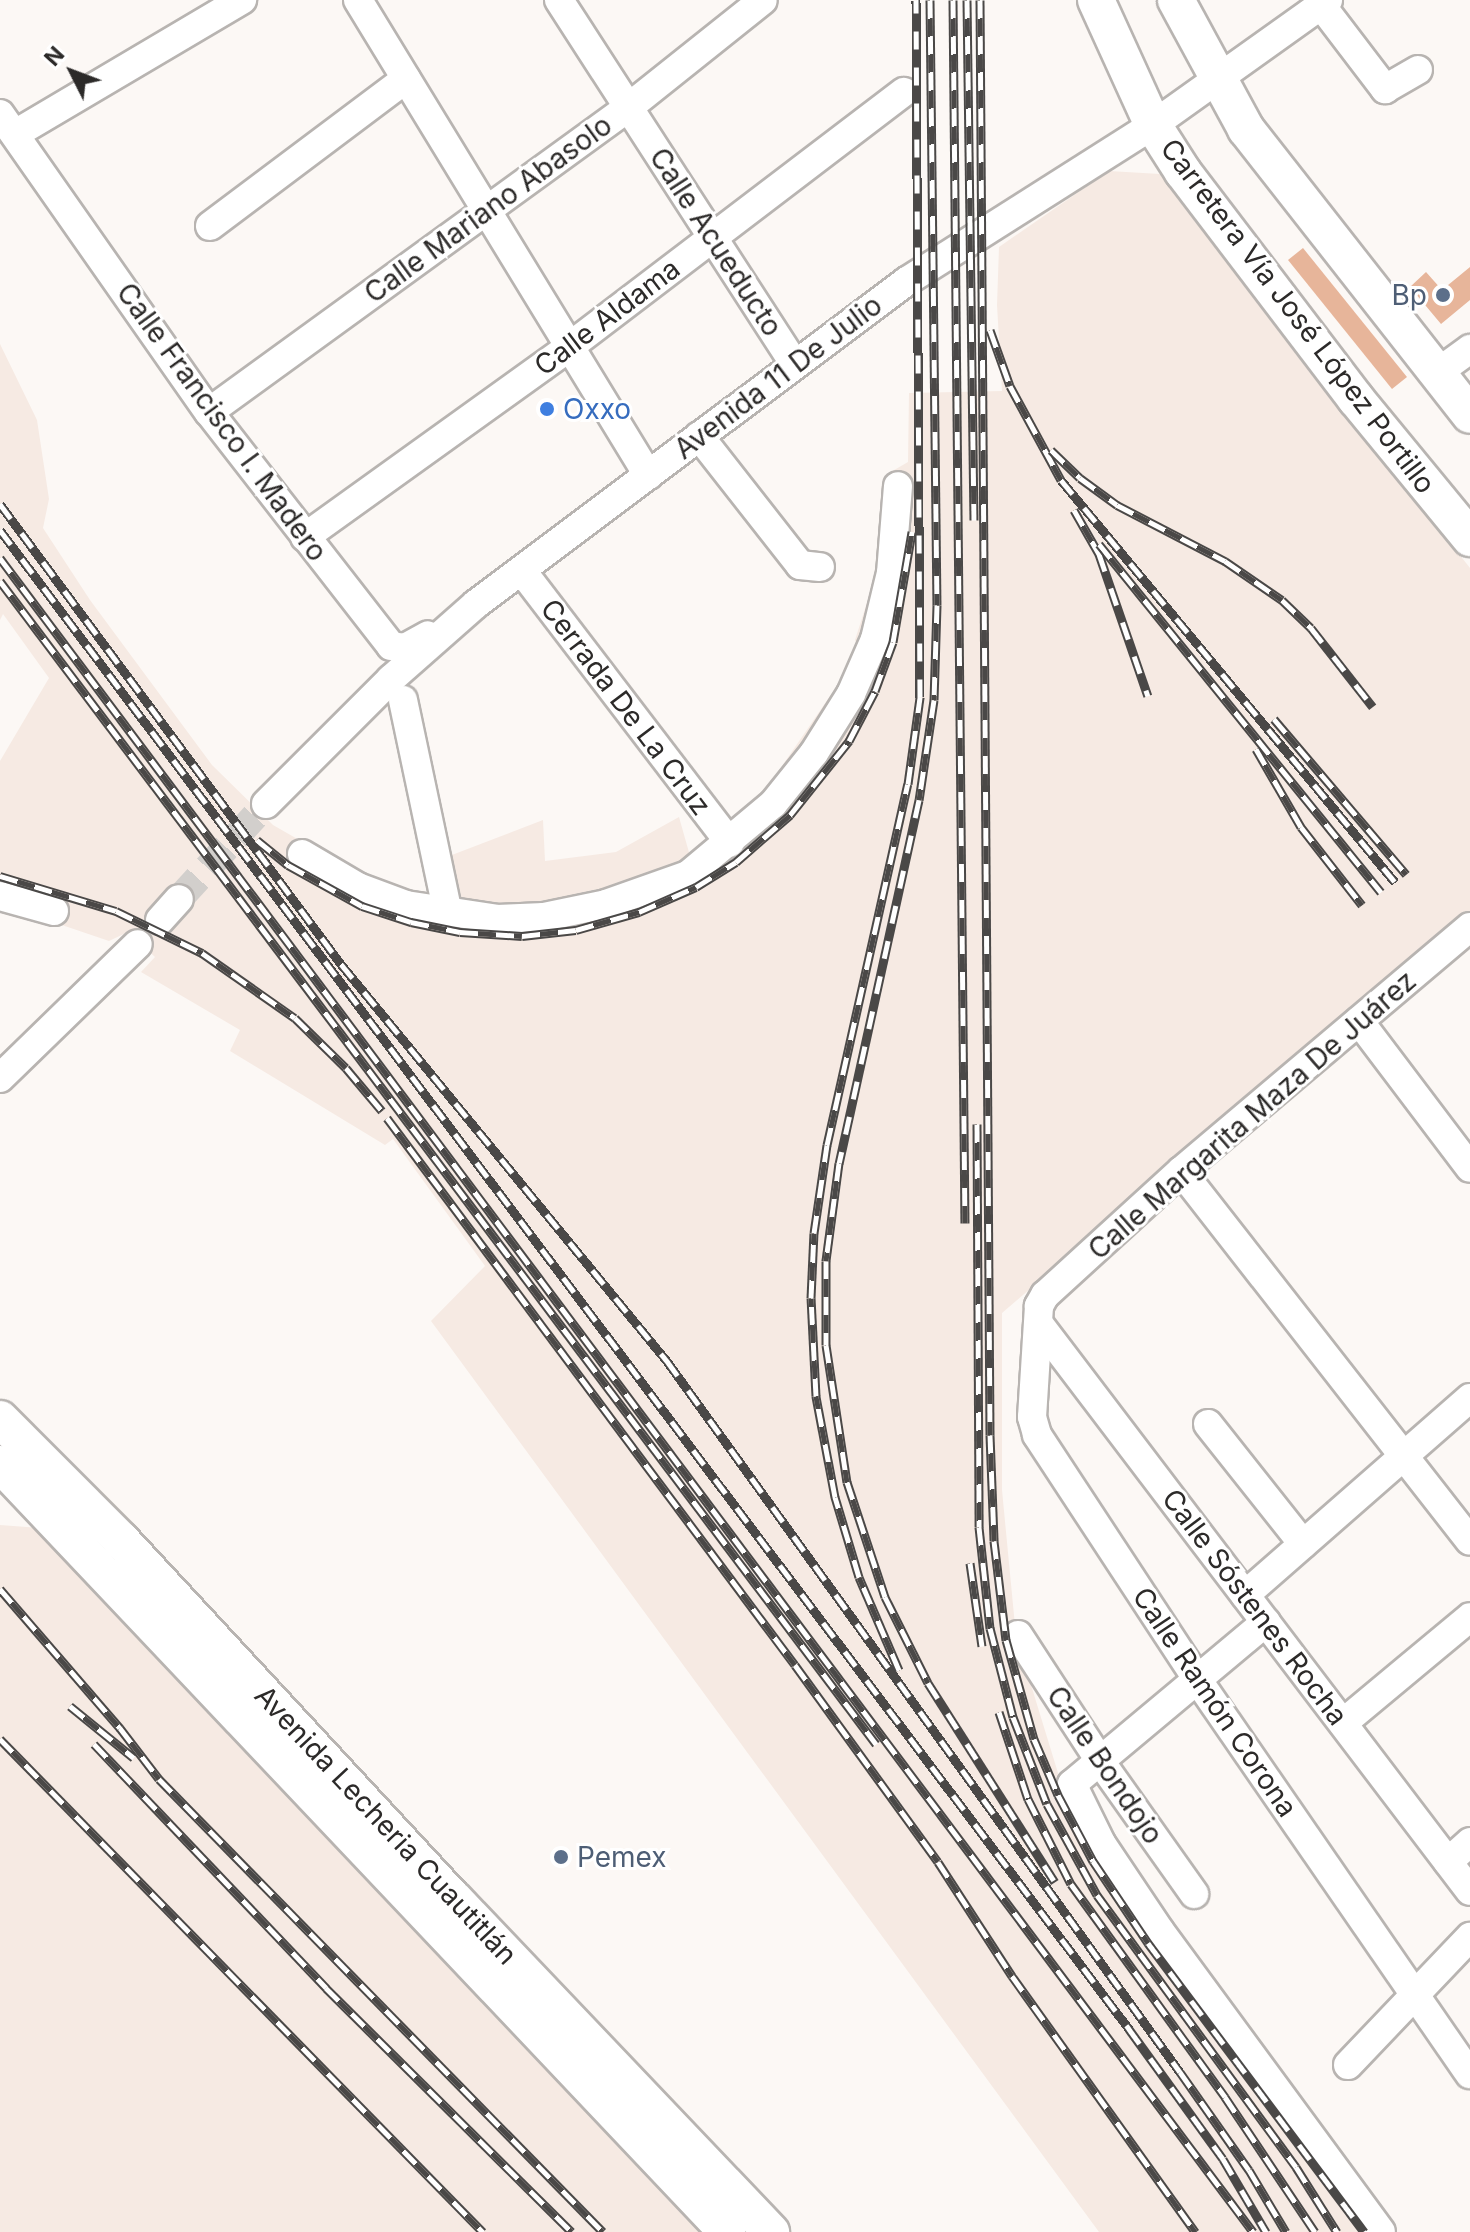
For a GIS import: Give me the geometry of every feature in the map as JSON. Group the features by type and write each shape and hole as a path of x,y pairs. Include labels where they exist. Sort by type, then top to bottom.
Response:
{"main road":[{"name":"Carretera Vía José López Portillo","path":"1096,0 1153,125 1183,172 1356,399 1470,538"},
{"path":"1176,0 1246,129 1470,415"},
{"name":"Avenida Lecheria Cuautitlán","path":"3,1429 121,1540 664,2144 727,2232"},
{"name":"Avenida Lecheria Cuautitlán","path":"0,1464 664,2144 771,2232"}],"street":[{"path":"7,124 242,0"},
{"path":"358,0 648,475"},
{"name":"Calle Acueducto","path":"559,0 794,363"},
{"name":"Calle Mariano Abasolo","path":"209,412 629,107 763,0"},
{"path":"1325,3 1385,89 1418,70"},
{"name":"Avenida 11 De Julio","path":"266,804 391,679 457,619 794,363 907,281 1153,125 1325,3"},
{"path":"210,226 406,79"},
{"name":"Calle Aldama","path":"305,537 569,347 904,92"},
{"name":"Calle Francisco I. Madero","path":"7,124 209,412 391,646 398,650 457,619"},
{"path":"1437,373 1470,349"},
{"path":"699,436 800,565 820,567"},
{"path":"302,854 358,887 406,905 448,914 497,919 544,917 606,904 688,875 773,804 814,753 851,694 875,639 891,573 898,486"},
{"name":"Cerrada De La Cruz","path":"522,571 730,843"},
{"path":"403,700 448,914"},
{"path":"0,896 54,911"},
{"path":"160,920 179,899"},
{"name":"Calle Margarita Maza De Juárez","path":"1039,1315 1045,1295 1181,1171 1470,927"},
{"path":"0,1078 138,944"},
{"path":"1359,1021 1470,1168"},
{"path":"1181,1171 1470,1541"},
{"name":"Calle Sóstenes Rocha","path":"1039,1315 1245,1595 1470,1891"},
{"name":"Calle Ramón Corona","path":"1039,1315 1032,1417 1037,1435 1197,1679 1417,1993 1470,2074"},
{"path":"1245,1595 1470,1398"},
{"path":"1208,1424 1303,1544"},
{"path":"1343,1723 1470,1617"},
{"path":"1266,1622 1072,1784 1101,1843 1160,1931 1381,2232"},
{"name":"Calle Bondojo","path":"1018,1635 1100,1761 1194,1894"},
{"path":"1448,1862 1470,1842"},
{"path":"1348,2065 1470,1937"}],"shaded area":[{"path":"1109,171 1160,174 1470,568 1470,911 1002,1313 1002,1490 1016,1636 1062,1786 1383,2232 1099,2232 431,1321 485,1266 393,1139 385,1145 230,1051 240,1030 141,972 155,957 128,932 109,941 0,904 0,761 49,678 3,614 0,620 0,344 37,420 49,499 43,528 90,600 212,765 273,825 341,864 422,904 453,903 444,858 543,820 545,861 616,852 679,817 692,863 758,801 861,651 855,640 882,556 889,473 908,462 909,393 1002,391 997,305 999,247"},
{"path":"0,1525 40,1528 711,2232 0,2232"}],"building":[{"path":"1303,248 1407,377 1392,389 1288,260"},
{"name":"Bp","path":"1470,267 1470,300 1441,324 1410,287 1426,272 1442,290"}],"tunnel":[{"path":"179,899 266,804"}],"railway":[{"path":"899,1670 859,1577 835,1497 816,1396 811,1298 814,1233 827,1145 908,784 920,697 916,0"},
{"path":"930,0 937,605 934,700 919,800 839,1163 826,1261 826,1345 847,1482 885,1597 928,1683 1055,1882"},
{"path":"953,0 965,1223"},
{"path":"967,0 974,520"},
{"path":"980,0 990,1435 994,1541 1006,1640 1034,1739 1058,1795 1093,1861 1148,1943 1364,2232"},
{"path":"990,330 1010,386 1061,480 1395,882"},
{"path":"1051,450 1080,478 1117,505 1225,561 1282,600 1311,628 1373,707"},
{"path":"0,504 341,964 667,1361 1180,2072 1249,2170 1286,2232"},
{"path":"1074,510 1099,554 1148,696"},
{"path":"0,530 1129,2029 1223,2159 1266,2232"},
{"path":"257,840 288,865 362,906 411,922 460,932 522,936 576,930 639,912 696,887 736,862 790,815 849,741 875,691 893,642 912,532"},
{"path":"1099,544 1381,892"},
{"path":"0,558 1253,2232"},
{"path":"0,581 876,1744"},
{"path":"1274,719 1406,874"},
{"path":"1256,749 1301,827 1362,905"},
{"path":"0,876 116,911 202,953 295,1018 346,1068 382,1111"},
{"path":"387,1118 938,1862 1012,1976 1195,2232"},
{"path":"977,1124 979,1527 990,1628 1013,1717 1047,1804 1097,1895 1296,2167 1337,2232"},
{"path":"970,1563 982,1646"},
{"path":"0,1589 120,1728 159,1779 603,2232"},
{"path":"70,1706 134,1758"},
{"path":"999,1712 1028,1799 1071,1884 1225,2097 1315,2232"},
{"path":"0,1739 483,2232"},
{"path":"94,1744 326,1988 572,2232"}],"place":[{"name":"Bp","path":"1443,295"},
{"name":"Oxxo","path":"547,409"},
{"name":"Pemex","path":"561,1857"}]}
